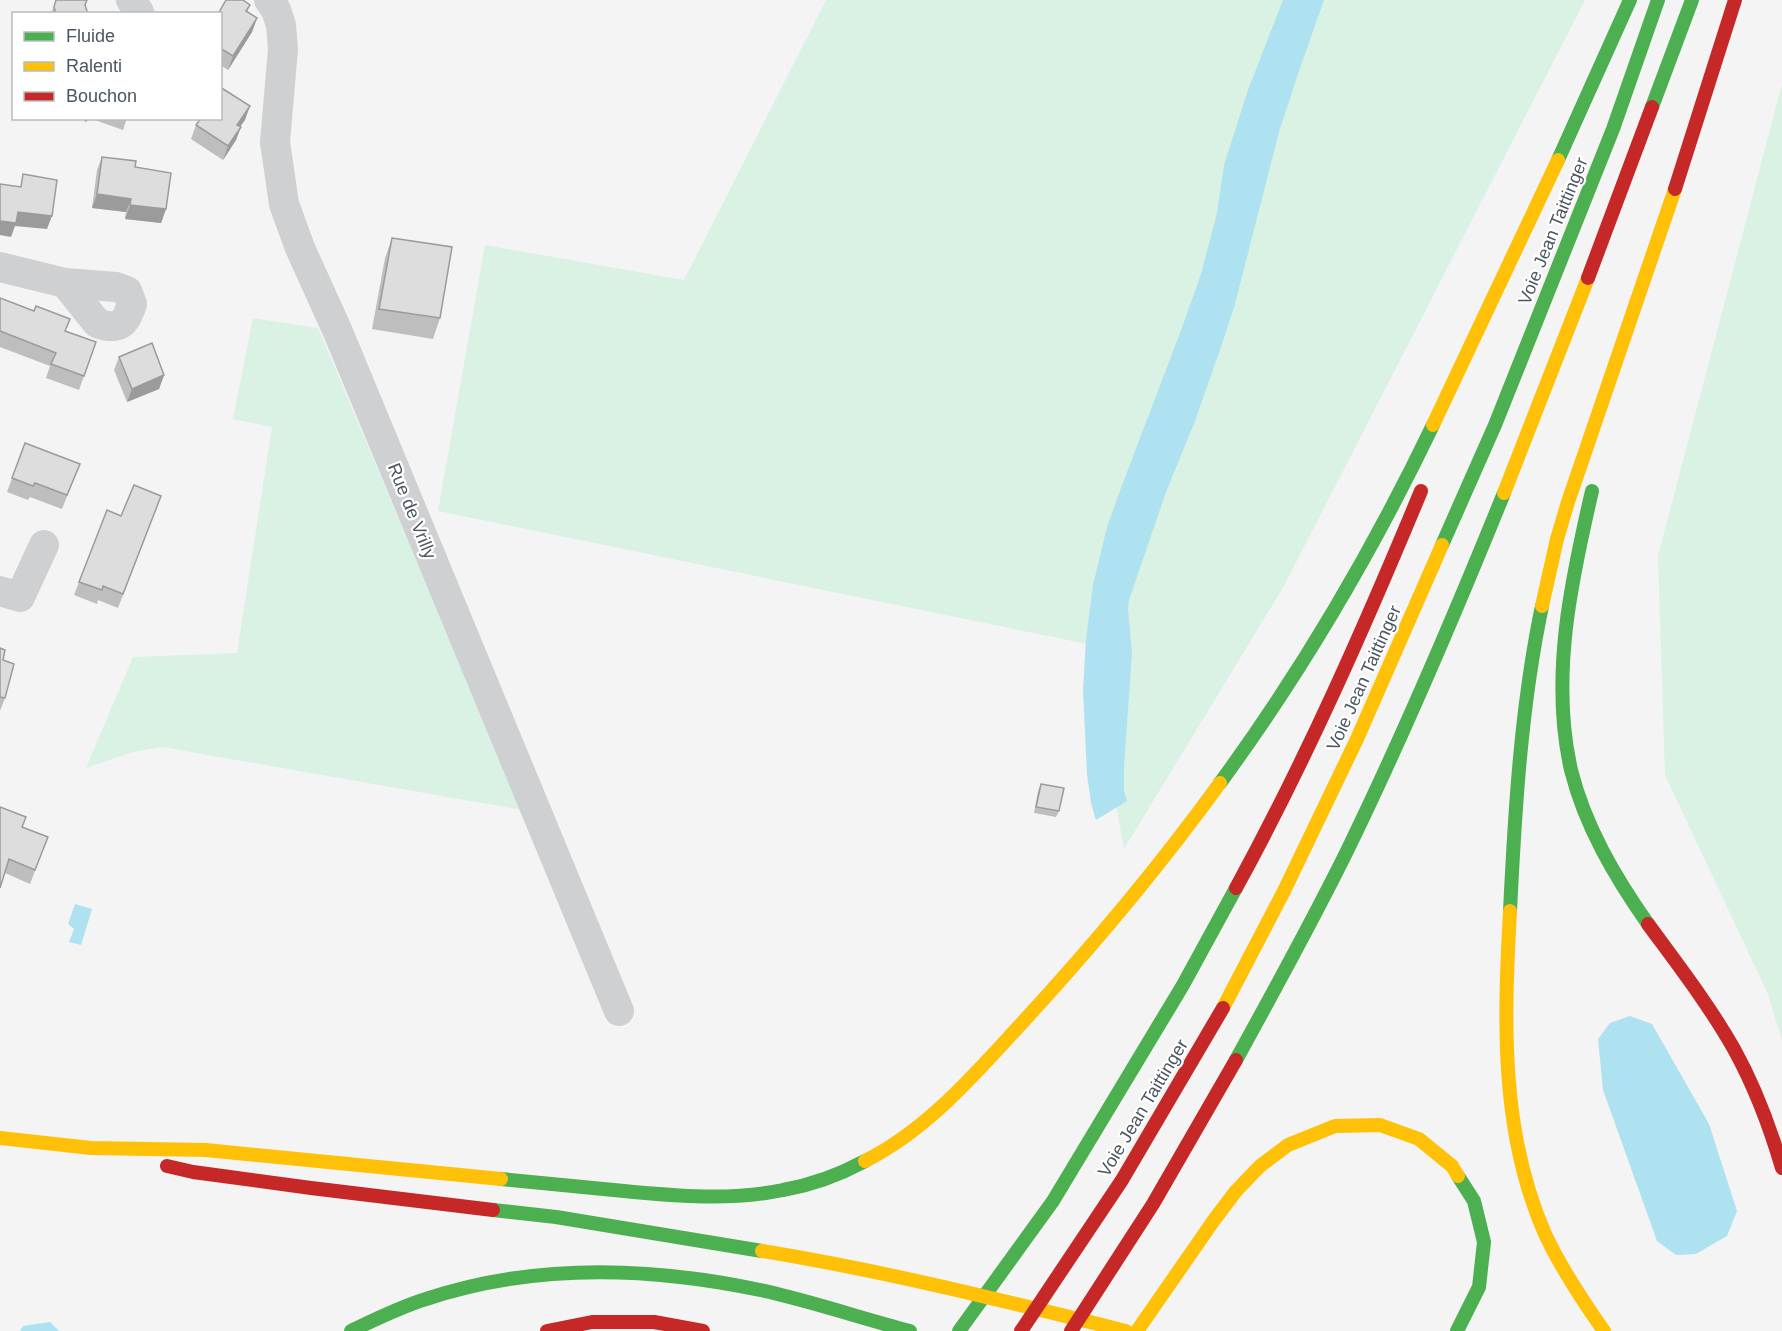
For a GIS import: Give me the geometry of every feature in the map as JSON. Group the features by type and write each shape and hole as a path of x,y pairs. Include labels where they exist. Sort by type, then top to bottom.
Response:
{"highway":[{"path":"0,1138 92,1148 199,1150 663,1194 730,1197 782,1191 811,1184 842,1174 890,1148 920,1127 953,1096 1055,987 1191,824 1292,678 1338,603 1402,488 1513,261 1630,0"},
{"name":"Voie Jean Taittinger","path":"1022,1331 1122,1180 1194,1059 1299,861 1357,739 1496,425 1613,129 1659,0"},
{"path":"1071,1331 1110,1275 1189,1144 1290,965 1382,777 1426,680 1508,485 1692,0"},
{"path":"1604,1331 1548,1241 1531,1194 1518,1145 1510,1097 1506,1048 1506,995 1515,811 1522,731 1548,578 1568,501 1643,284 1735,0"},
{"path":"1443,434 1513,261"},
{"path":"1610,420 1643,284"},
{"path":"1596,477 1571,592 1563,665 1562,705 1571,769 1578,794 1604,854 1623,886 1713,1014 1736,1052 1771,1128 1782,1168"},
{"path":"959,1331 1053,1201 1183,985 1261,842 1320,722 1395,554 1426,478"},
{"path":"1137,1331 1229,1200 1269,1158 1288,1144 1310,1133 1351,1124 1386,1126 1418,1137 1450,1162 1472,1195 1482,1232 1484,1252 1482,1274 1477,1294 1457,1331"},
{"path":"92,1148 193,1172 556,1217 807,1258 960,1290 1126,1331"},
{"path":"686,1237 833,1278"},
{"path":"351,1331 410,1304 457,1290 508,1279 583,1271 670,1276 761,1291 910,1331"},
{"path":"956,1312 984,1321"},
{"path":"547,1331 592,1322 654,1322 703,1331"}],"street":[{"name":"Rue de Vrilly","path":"268,0 276,10 281,25 283,49 275,142 284,204 300,248 338,332 619,1011"},
{"path":"0,267 65,283"},
{"path":"0,591 20,597 44,545"}],"green space":[{"path":"826,0 1585,0 1284,586 1124,849 1087,644 438,511 485,245 684,280"},
{"path":"1782,84 1782,1040 1767,992 1665,775 1658,556"},
{"path":"253,318 318,328 522,810 162,747 133,752 86,768 133,657 237,653 272,427 233,419"}],"water":[{"path":"1283,0 1324,0 1279,132 1235,304 1223,341 1195,421 1166,492 1129,600 1132,653 1124,766 1124,791 1127,801 1096,820 1087,774 1083,690 1086,639 1093,585 1107,527 1201,274 1217,213 1224,165 1248,90"},
{"path":"75,904 92,909 81,945 69,942 74,929 68,924"},
{"path":"1630,1016 1652,1024 1709,1124 1737,1211 1727,1236 1696,1254 1676,1255 1657,1241 1603,1090 1598,1039 1610,1023"},
{"path":"50,1322 59,1331 20,1331 23,1326"}],"building":[{"path":"56,0 87,0 85,5 87,12 55,12"},
{"path":"226,0 243,0 250,5 246,11 257,18 233,56 222,49 222,12 219,12"},
{"path":"222,88 250,106 237,125 241,127 228,146 196,125 200,120 222,120"},
{"path":"102,157 136,161 135,167 171,173 166,209 130,205 131,199 97,194"},
{"path":"23,174 57,180 52,216 18,212 16,223 0,221 0,184 21,187"},
{"path":"392,238 452,247 440,318 379,309"},
{"path":"0,298 34,311 36,306 70,319 65,331 96,342 84,376 51,364 56,353 0,331"},
{"path":"152,343 164,375 132,389 119,357"},
{"path":"25,443 80,464 67,495 35,483 33,486 12,478"},
{"path":"134,485 161,496 123,594 103,586 102,590 79,582 107,510 121,516"},
{"path":"0,648 5,650 3,660 14,664 5,698 0,697"},
{"path":"1041,784 1064,788 1059,811 1036,807"},
{"path":"0,807 26,817 22,827 48,837 35,870 9,859 0,888"}],"traffic: fast":[{"path":"1558,160 1630,0"},
{"path":"1442,545 1495,425 1613,129 1658,0"},
{"path":"1652,107 1692,0"},
{"path":"1220,783 1250,741 1335,609 1386,518 1433,425"},
{"path":"1592,491 1577,560 1566,630 1562,700 1565,735 1571,770 1584,811 1602,850 1648,924"},
{"path":"1236,1060 1320,904 1389,763 1504,493"},
{"path":"1510,911 1524,720 1542,606"},
{"path":"959,1331 1053,1201 1183,985 1236,888"},
{"path":"501,1179 663,1194 744,1196 794,1188 815,1182 865,1161"},
{"path":"1457,1331 1479,1287 1484,1242 1474,1201 1458,1176"},
{"path":"493,1210 556,1217 762,1251"},
{"path":"351,1331 407,1306 467,1287 508,1279 593,1272 635,1273 719,1282 779,1294 910,1331"}],"traffic: slow":[{"path":"1433,425 1558,160"},
{"path":"1542,606 1568,502 1675,189"},
{"path":"1504,493 1588,278"},
{"path":"1223,1008 1284,891 1357,739 1442,545"},
{"path":"865,1161 909,1134 949,1100 986,1063 1124,906 1220,783"},
{"path":"1510,911 1507,993 1508,1075 1520,1156 1530,1195 1545,1234 1572,1284 1604,1331"},
{"path":"1137,1331 1236,1191 1260,1166 1288,1145 1335,1126 1380,1125 1419,1139 1452,1166 1458,1176"},
{"path":"0,1138 91,1148 206,1150 501,1179"},
{"path":"762,1251 899,1277 1126,1331"}],"traffic: jam":[{"path":"1675,189 1735,0"},
{"path":"1588,278 1652,107"},
{"path":"1236,888 1287,791 1334,692 1421,491"},
{"path":"1648,924 1704,1001 1734,1049 1761,1107 1782,1168"},
{"path":"1021,1331 1122,1180 1223,1008"},
{"path":"1071,1331 1153,1204 1236,1060"},
{"path":"167,1166 193,1172 311,1188 493,1210"},
{"path":"547,1331 592,1322 654,1322 703,1331"}]}
